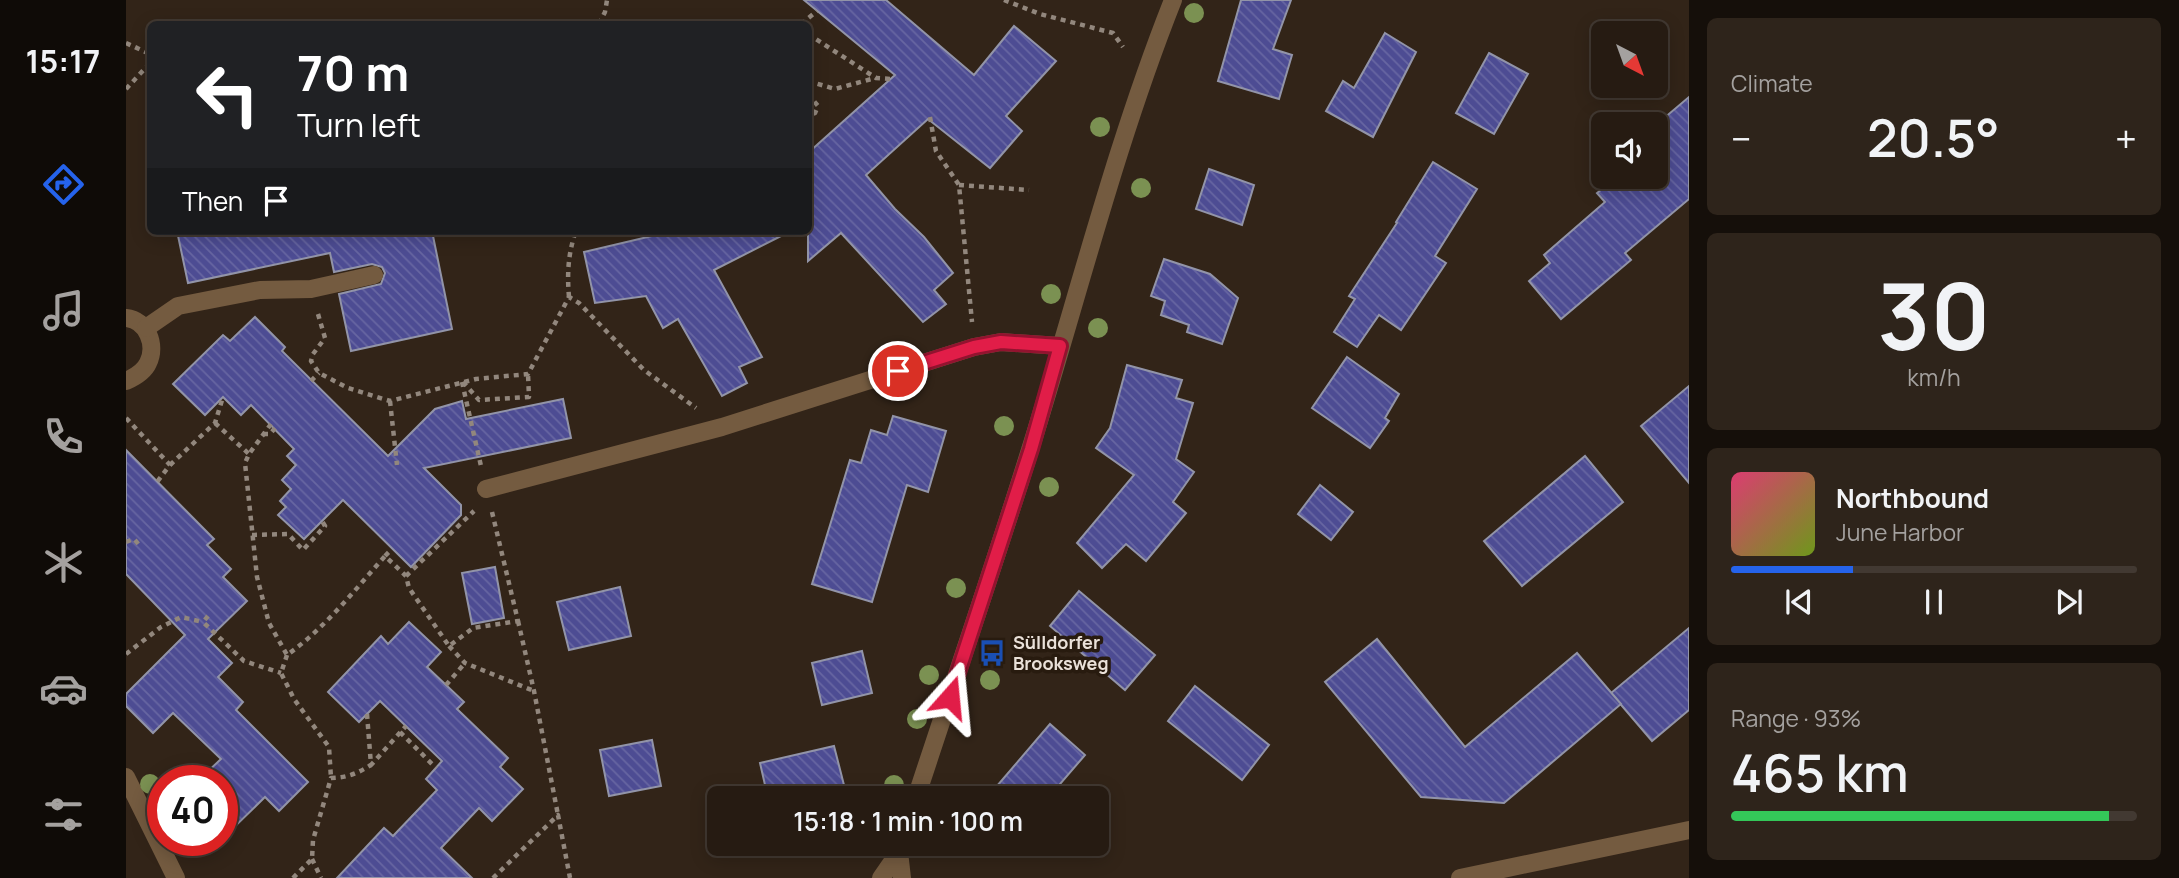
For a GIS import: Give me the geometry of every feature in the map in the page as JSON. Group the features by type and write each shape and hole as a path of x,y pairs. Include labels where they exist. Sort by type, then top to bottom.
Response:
{"street":[{"path":"920,786 1031,449 1060,346 1151,55 1173,0"},
{"path":"146,328 178,306 260,290 311,289 374,275"},
{"path":"126,318 133,319 146,328 152,345 148,364 137,376 126,381"},
{"path":"486,489 722,427 974,347 1001,342 1060,346"},
{"path":"126,777 176,878"},
{"path":"1460,878 1689,830"},
{"path":"881,878 895,856"},
{"path":"901,856 902,878"}],"path":[{"path":"600,21 607,0"},
{"path":"1004,0 1040,14 1113,33 1123,47"},
{"path":"805,21 817,11"},
{"path":"812,37 876,78"},
{"path":"126,43 147,53"},
{"path":"126,89 147,66"},
{"path":"812,82 835,89 876,78 891,79"},
{"path":"812,99 818,106 812,114"},
{"path":"930,117 936,151 958,185 974,347"},
{"path":"958,185 1029,190"},
{"path":"462,382 479,400 529,397 528,374 569,297 570,247 574,235"},
{"path":"311,289 325,338 311,361 319,373 348,388 390,401 462,382 528,374"},
{"path":"569,297 579,303 645,370 722,427"},
{"path":"311,381 319,373"},
{"path":"462,382 534,691 570,878"},
{"path":"158,482 170,465 215,422 223,397"},
{"path":"390,401 397,465"},
{"path":"126,418 170,465"},
{"path":"215,422 248,454"},
{"path":"273,426 262,434 245,463 257,577 269,623 287,655"},
{"path":"406,576 478,507 486,489"},
{"path":"252,535 288,534 303,550 326,526 322,521"},
{"path":"126,542 134,539 141,547"},
{"path":"321,878 312,859 313,840 331,778 329,747 294,699 281,673 287,655 329,618 392,548"},
{"path":"385,556 406,576 409,588 449,646 465,663 534,691"},
{"path":"203,622 208,616"},
{"path":"126,653 161,627 181,617 203,622 244,661 281,673"},
{"path":"449,646 473,628 518,621"},
{"path":"446,685 465,663"},
{"path":"368,714 371,765"},
{"path":"331,778 357,774 371,765 406,726"},
{"path":"400,732 436,768"},
{"path":"493,878 558,815"},
{"path":"293,878 312,859"}],"building":[{"path":"804,0 886,0 974,75 1014,26 1056,61 1006,116 1022,131 990,168 928,119 866,175 924,237 953,273 934,290 946,304 923,322 841,233 808,261 808,235 812,235 812,149 895,75"},
{"path":"1241,0 1291,0 1273,49 1292,55 1279,99 1218,81"},
{"path":"1385,33 1416,52 1373,137 1326,111 1343,81 1354,88"},
{"path":"1489,53 1528,74 1494,134 1456,113"},
{"path":"1689,97 1689,199 1625,253 1631,260 1561,319 1529,281 1550,263 1544,255 1605,202 1597,193 1602,189 1668,189 1668,115"},
{"path":"1433,162 1477,189 1435,256 1446,263 1401,330 1379,315 1357,347 1334,332 1355,299 1349,296"},
{"path":"1209,169 1254,185 1242,225 1196,209"},
{"path":"178,235 433,235 452,329 351,351 339,294 381,284 385,273 382,267 372,264 334,272 330,253 188,283"},
{"path":"656,235 783,235 714,270 762,357 739,367 747,383 722,396 678,319 663,328 646,296 595,303 584,252"},
{"path":"1164,259 1210,274 1238,298 1222,344 1187,332 1189,325 1161,315 1165,301 1151,296"},
{"path":"255,317 285,347 282,351 388,456 435,409 462,401 466,419 563,399 571,438 424,468 461,505 461,515 411,567 343,500 304,539 278,515 286,507 280,501 291,489 282,480 296,465 287,456 294,449 251,405 241,415 223,397 205,415 173,384 223,335 230,341"},
{"path":"1347,357 1399,394 1385,418 1389,421 1370,448 1312,408"},
{"path":"1127,365 1182,380 1176,398 1193,403 1176,459 1194,472 1173,502 1186,513 1146,561 1126,544 1102,568 1077,543 1134,475 1096,448 1110,428"},
{"path":"1689,386 1689,483 1641,426"},
{"path":"893,416 946,431 928,492 907,485 872,602 812,584 850,460 861,463 871,430 887,435"},
{"path":"126,450 214,539 207,545 231,569 223,577 247,601 208,639 232,663 218,677 243,702 236,710 308,782 279,811 265,797 238,823 238,765 215,765 221,759 173,713 153,733 126,706 126,694 185,635 126,574"},
{"path":"1585,456 1623,502 1522,586 1484,541"},
{"path":"1320,485 1353,512 1331,540 1298,514"},
{"path":"495,567 504,618 472,624 462,573"},
{"path":"620,587 631,636 569,650 557,602"},
{"path":"1079,591 1155,655 1125,690 1050,626"},
{"path":"409,622 441,652 427,667 464,702 457,709 508,758 500,767 523,789 492,821 479,808 441,848 472,878 337,878 384,828 393,836 437,790 426,779 442,761 380,701 359,722 328,692 381,636 388,644"},
{"path":"1689,628 1689,710 1652,741 1611,693"},
{"path":"1377,639 1465,747 1577,653 1621,704 1504,803 1421,797 1325,682"},
{"path":"862,651 872,693 822,705 812,663"},
{"path":"1195,686 1269,745 1242,780 1168,721"},
{"path":"1050,724 1085,755 1058,786 997,786"},
{"path":"652,740 661,786 609,796 600,750"},
{"path":"834,746 844,786 765,786 760,763"}],"place":[{"name":"Sülldorfer Brooksweg","path":"992,653"}],"route":[{"path":"898,371 974,347 1001,342 1060,346 1031,449 950,697"}]}
